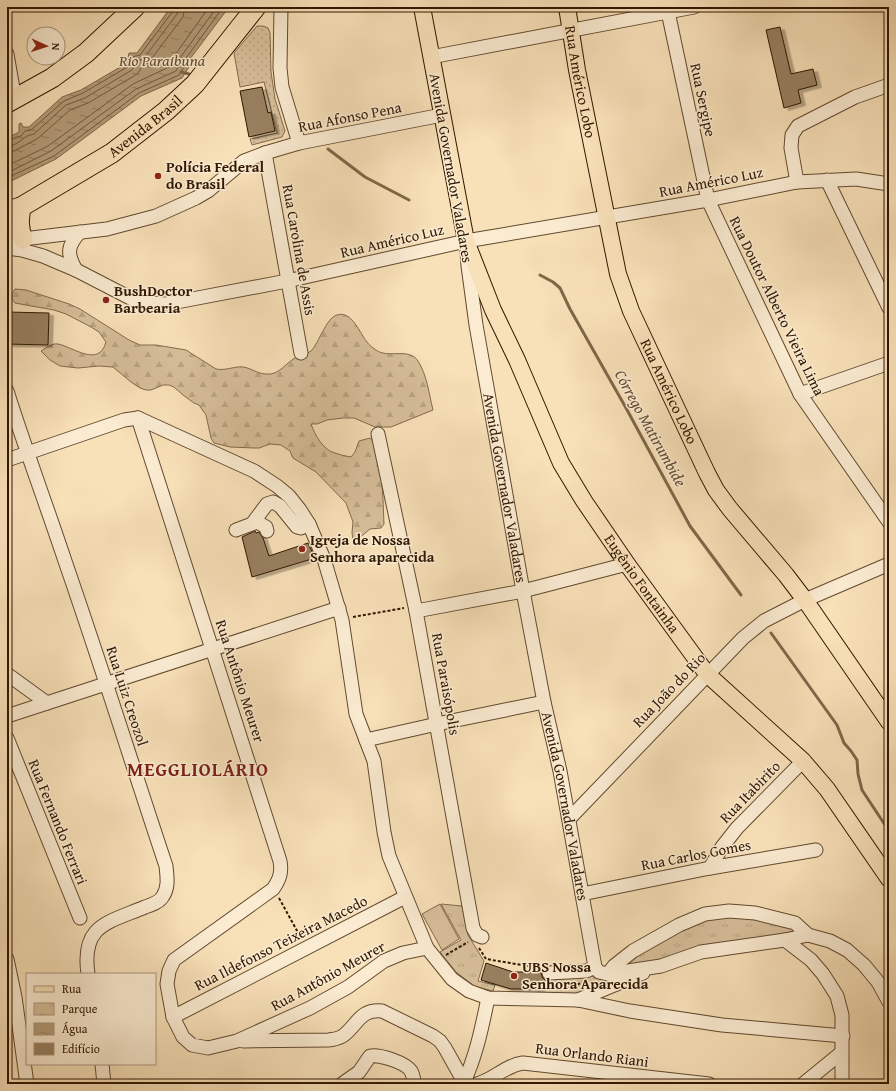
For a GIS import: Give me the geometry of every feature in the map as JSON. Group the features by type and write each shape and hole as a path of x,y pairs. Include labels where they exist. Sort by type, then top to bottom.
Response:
{"highway":[{"path":"11,101 52,78 86,54 135,7"},
{"name":"Avenida Brasil","path":"14,209 112,153 166,111 196,84 256,7"},
{"path":"12,243 19,229 19,219 14,209"}],"main road":[{"name":"Avenida Governador Valadares","path":"422,7 466,241"},
{"name":"Rua Américo Lobo","path":"567,7 577,70 618,274 630,311 706,473 716,490 805,600 889,722"},
{"name":"Eugênio Fontainha","path":"466,241 494,310 561,463 584,502 707,674 802,761 827,789 889,879"}],"street":[{"path":"281,7 280,68 282,87 299,143"},
{"path":"431,57 667,10 694,7"},
{"name":"Rua Sergipe","path":"667,10 708,200"},
{"path":"7,54 11,101"},
{"path":"797,182 791,148 792,135 798,126 855,97 889,84"},
{"name":"Rua Afonso Pena","path":"12,243 44,236 107,229 156,216 187,203 208,191 244,161 265,152 299,143 442,115"},
{"name":"Rua Carolina de Assis","path":"265,152 301,353"},
{"name":"Rua Américo Luz","path":"12,243 22,250 43,256 76,270 138,302 166,304 287,281 466,241 708,200 797,182 856,179 889,184"},
{"path":"827,180 889,308"},
{"name":"Rua Doutor Alberto Vieira Lima","path":"708,200 800,394 889,522"},
{"path":"76,270 72,264 69,252 72,242 80,232"},
{"path":"43,256 49,246 44,236"},
{"name":"Avenida Governador Valadares","path":"466,241 476,325 523,591 544,702 569,818 582,894 590,969"},
{"path":"800,394 889,363"},
{"name":"Rua Luiz Creozol","path":"7,391 27,454 65,559 166,866 168,878 163,898 107,923 98,929 92,937 88,947 86,961 88,973"},
{"path":"7,460 124,420 138,418 254,471 289,496 309,524 324,559 340,614 356,714 374,761 389,856 427,948 452,979 469,991 488,998 578,1000 630,1011 722,1025 843,1036"},
{"name":"Rua Antônio Meurer","path":"138,418 280,861 281,871 279,880 273,889 174,960 168,971 167,984 173,1017 183,1036 192,1046 208,1048 237,1041 316,1004 348,987 384,961 403,953 427,948"},
{"name":"Rua Paraisópolis","path":"378,434 415,608 473,928 477,935 477,940"},
{"path":"236,530 252,524 267,504 273,502 280,506 297,527 301,528 309,524"},
{"path":"255,521 266,527 267,531"},
{"path":"415,608 523,591 627,564"},
{"name":"Rua João do Rio","path":"569,818 707,674 743,638 764,621 805,600 889,564"},
{"path":"7,716 212,648 340,614"},
{"path":"7,674 47,703"},
{"path":"366,740 544,702"},
{"name":"Rua Fernando Ferrari","path":"7,738 80,918"},
{"name":"Rua Itabirito","path":"710,868 722,847 737,828 802,761"},
{"name":"Rua Carlos Gomes","path":"582,894 710,868 816,850"},
{"name":"Rua Ildefonso Teixeira Macedo","path":"173,1017 405,896"},
{"path":"608,974 614,966 633,951 679,925 705,914 729,911 755,913 794,923 808,935 830,941 847,950 864,965 878,982 889,1002"},
{"path":"578,1000 661,966 702,952 785,940 808,935"},
{"path":"785,940 811,960 823,974 838,996 842,1015 843,1036 841,1053 842,1084"},
{"path":"7,959 15,997 27,1084"},
{"path":"549,973 590,969 608,974 661,966"},
{"path":"465,1083 477,1046 488,998"},
{"path":"237,1041 329,1040 344,1035 366,1013 382,1011 433,1036 440,1041 465,1083"},
{"path":"803,1084 841,1053"},
{"path":"342,1084 359,1072 370,1056 376,1055 405,1065 411,1070 414,1084"},
{"name":"Rua Orlando Riani","path":"477,1084 498,1075 505,1068 523,1063 708,1084"},
{"path":"102,1065 104,1084"}],"path":[{"path":"340,614 415,608"},
{"path":"273,889 306,948"},
{"path":"437,961 477,940 486,959 549,969 549,973"},
{"path":"560,999 564,989 590,980 590,969"}],"green space":[{"path":"257,26 268,28 270,33 271,72 275,99 285,131 282,137 252,145 250,139 277,133 264,82 240,87 234,53"},
{"path":"15,289 26,290 69,304 140,345 156,345 186,350 216,369 243,367 263,374 275,373 293,359 311,351 329,321 333,317 342,314 351,319 368,343 376,350 386,354 404,354 414,357 424,372 433,410 391,427 375,427 354,418 327,420 317,424 311,424 317,437 323,445 327,449 337,454 351,457 355,452 359,441 370,438 378,454 380,466 383,492 384,524 381,528 370,529 358,539 353,539 353,522 346,503 316,472 293,458 290,451 281,445 270,444 259,448 254,448 230,447 214,443 211,438 206,415 199,405 194,403 174,387 163,385 151,390 146,390 131,382 113,367 99,366 78,368 60,366 50,360 41,351 54,344 92,355 98,354 103,350 106,342 99,332 66,314 54,310 15,303 12,299 12,294"},
{"path":"440,904 459,939 442,950 422,914"},
{"path":"441,904 462,906 468,935 484,961 478,981 495,985 493,991 474,986 456,972 440,952 461,940"},
{"path":"729,913 795,925 795,936 702,948 616,971 679,927"},
{"path":"587,974 597,978 618,976 584,996 537,993 552,978"}],"water":[{"name":"Rio Paraibuna","path":"171,7 229,7 187,63 189,67 182,78 141,96 56,159 7,183 7,138 19,132 19,124 21,123 23,127 29,127 62,97 81,90 127,63 129,53 137,53"}],"building":[{"path":"780,27 791,74 813,69 817,85 798,90 801,103 784,108 766,30"},
{"path":"262,87 268,113 271,112 275,131 249,137 240,91"},
{"path":"7,312 49,313 48,345 7,344"},
{"name":"Igreja de Nossa Senhora aparecida","path":"255,531 256,533 259,532 263,538 269,556 308,543 315,558 252,577 242,537"},
{"name":"UBS Nossa Senhora Aparecida","path":"486,963 513,972 541,972 542,977 547,982 540,989 511,989 481,980"}],"waterway":[{"path":"181,72 189,74"},
{"name":"Córrego Matirumbide","path":"328,149 365,177 409,200"},
{"name":"Córrego Matirumbide","path":"540,275 553,282 560,288 570,309 690,526 741,595"},
{"name":"Córrego Matirumbide","path":"771,633 837,725 844,743 857,760 858,774 862,790 889,831"}],"place":[{"name":"Polícia Federal do Brasil","path":"158,176"},
{"name":"BushDoctor Barbearia","path":"106,300"},
{"name":"Igreja de Nossa Senhora aparecida","path":"302,549"},
{"name":"UBS Nossa Senhora Aparecida","path":"514,976"}],"district":[{"name":"MEGGLIOLÁRIO","path":"198,769"}]}
